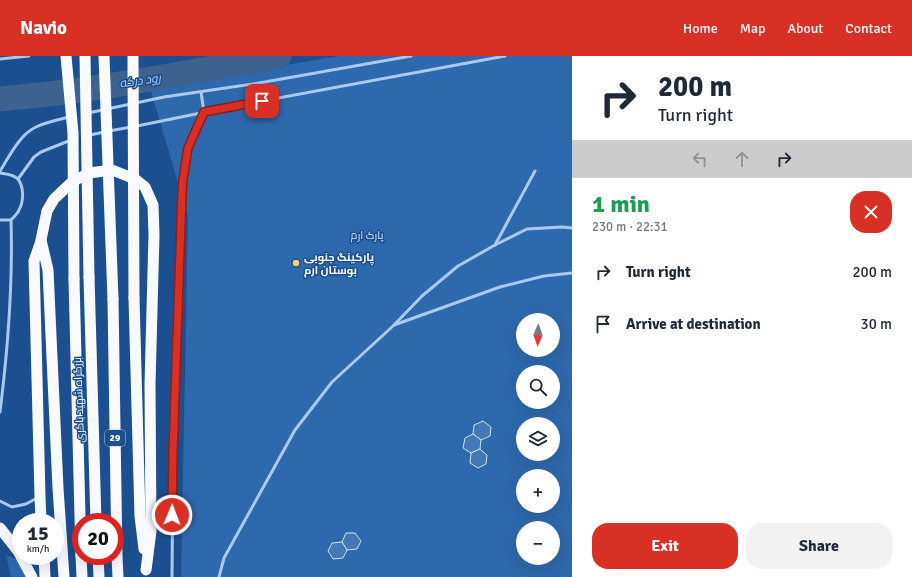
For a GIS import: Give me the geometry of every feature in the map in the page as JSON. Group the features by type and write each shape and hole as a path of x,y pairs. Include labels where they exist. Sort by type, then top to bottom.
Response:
{"highway":[{"path":"66,56 73,133 74,279 80,513"},
{"name":"بزرگراه شهید باکری","path":"84,56 96,513"},
{"name":"29","path":"104,56 113,300 118,577"},
{"name":"29","path":"133,56 134,298 140,516 146,573"},
{"path":"41,513 34,260 41,240 47,211 54,198 72,182 89,173 112,170 136,179 145,187 153,206 154,235 150,384 151,531 146,573"},
{"path":"41,240 48,270 58,488 64,577"},
{"path":"0,528 18,551 32,577"},
{"path":"44,565 45,577"},
{"path":"81,565 82,577"},
{"path":"98,565 99,577"}],"lane":[{"path":"0,59 29,56"},
{"path":"0,412 9,328 12,266 11,220 19,211 22,201 22,190 18,179 9,174 0,172 16,144 34,127 49,122 164,97 259,83 412,56"},
{"path":"85,136 204,112 505,56"},
{"path":"259,83 262,101"},
{"path":"172,577 173,452 183,179 188,148 204,112 201,92"},
{"path":"18,179 34,158 41,152 78,138"},
{"path":"495,245 535,171"},
{"path":"0,220 11,220"},
{"path":"219,577 224,558 295,430 332,382 393,326 422,296 458,266 495,245 528,229 562,227 572,228"},
{"path":"393,326 500,287 544,276 572,273"},
{"path":"0,501 12,507 26,504 40,496"}],"green space":[{"name":"پارک ارم","path":"339,56 572,56 572,577 181,577 188,216 150,88"},
{"path":"6,555 12,558 12,565 21,565 28,577 11,577"}],"building":[{"path":"483,421 491,427 490,436 481,440 473,434 474,425"},
{"path":"473,434 481,440 480,449 471,453 463,448 465,438"},
{"path":"480,449 487,455 486,464 478,468 470,463 471,453"},
{"path":"346,533 355,533 361,541 357,549 347,550 342,542"},
{"path":"342,542 347,550 343,558 333,559 328,551 332,543"}],"waterway":[{"name":"رود درکه","path":"0,99 35,96 105,86 279,56"}],"place":[{"name":"پارکینگ جنوبی بوستان ارم","path":"296,263"}],"route":[{"path":"172,515 182,194 188,148 204,112 262,101"}]}
